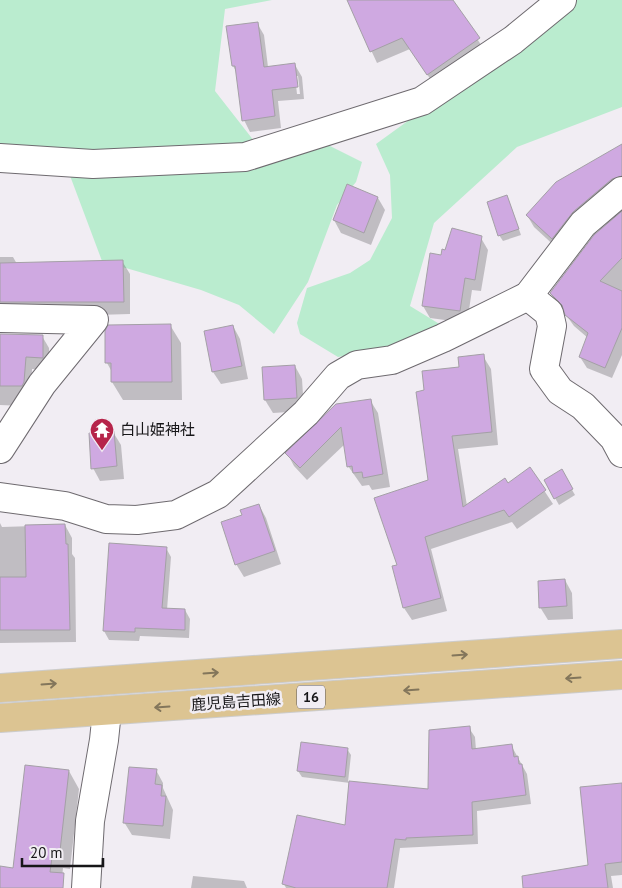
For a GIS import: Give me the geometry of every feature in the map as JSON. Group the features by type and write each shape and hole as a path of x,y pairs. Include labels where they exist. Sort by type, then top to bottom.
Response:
{"main road":[{"name":"鹿児島吉田線","path":"0,688 622,644"},
{"name":"鹿児島吉田線","path":"0,718 622,675"}],"street":[{"path":"0,158 93,164 245,157 422,101 513,40 562,0"},
{"path":"0,497 65,506 106,519 137,520 176,516 218,494 306,413 338,376 357,365 392,360 443,338 528,296 583,224 622,192"},
{"path":"528,296 549,313 552,326 544,369 560,391 583,406 614,438 622,453"},
{"path":"0,318 94,320 42,384 3,437"},
{"path":"86,888 90,821 103,749 106,711"}],"green space":[{"path":"0,0 272,0 225,9 215,91 258,146 328,145 362,162 356,182 337,205 308,282 274,334 239,305 201,290 102,261 66,165 0,160"},
{"path":"563,0 622,0 622,107 517,147 434,223 410,306 446,328 417,342 338,357 300,334 297,323 307,288 350,273 370,260 392,218 390,175 376,144 445,94"}],"building":[{"path":"347,0 453,0 480,38 427,75 402,38 370,52"},
{"path":"258,22 264,67 295,63 298,87 272,90 275,116 242,121 235,66 232,66 226,26"},
{"path":"622,144 622,176 612,179 573,212 552,239 526,215 556,182"},
{"path":"347,184 378,197 364,233 333,220"},
{"path":"507,195 519,229 498,236 487,202"},
{"path":"622,211 622,258 600,281 622,291 622,328 605,368 579,357 588,333 565,315 562,305 550,293 594,235"},
{"path":"452,228 482,236 475,280 465,278 460,311 422,306 430,253 441,255 442,249 445,250"},
{"path":"123,260 124,302 0,302 0,263"},
{"path":"171,324 172,382 111,382 111,363 105,363 105,331 108,325"},
{"path":"233,325 242,366 212,372 204,331"},
{"path":"0,334 43,335 43,358 26,357 22,386 0,386"},
{"path":"484,354 492,432 452,436 463,507 505,478 508,483 530,467 546,490 509,517 504,510 425,537 441,598 403,608 392,566 397,565 374,498 428,480 416,392 424,390 422,371 459,367 458,357"},
{"path":"295,365 297,398 264,400 262,367"},
{"path":"371,399 383,474 363,478 362,472 353,473 352,466 347,467 341,427 300,468 285,453 336,404"},
{"path":"114,431 117,466 91,469 89,433"},
{"path":"562,469 573,489 554,499 544,480"},
{"path":"259,504 275,551 235,565 221,522 242,515 240,510"},
{"path":"65,524 66,544 68,544 70,630 0,630 0,577 26,577 25,525"},
{"path":"109,543 167,547 162,608 185,609 185,630 135,628 135,632 103,631"},
{"path":"565,579 567,606 539,608 538,581"},
{"path":"470,726 472,749 512,744 514,757 518,756 519,764 522,764 526,795 472,802 473,835 406,838 406,840 395,839 387,888 296,888 282,884 297,815 345,825 349,781 428,789 429,730"},
{"path":"301,742 348,748 345,777 297,771"},
{"path":"25,765 69,770 60,851 53,850 50,872 64,873 63,888 0,888 0,866 13,868"},
{"path":"129,767 157,769 155,784 162,785 161,796 166,796 163,826 123,823"},
{"path":"622,783 622,862 605,864 608,888 523,888 522,876 588,865 580,787"}],"place":[{"name":"白山姫神社","path":"102,451"}]}
